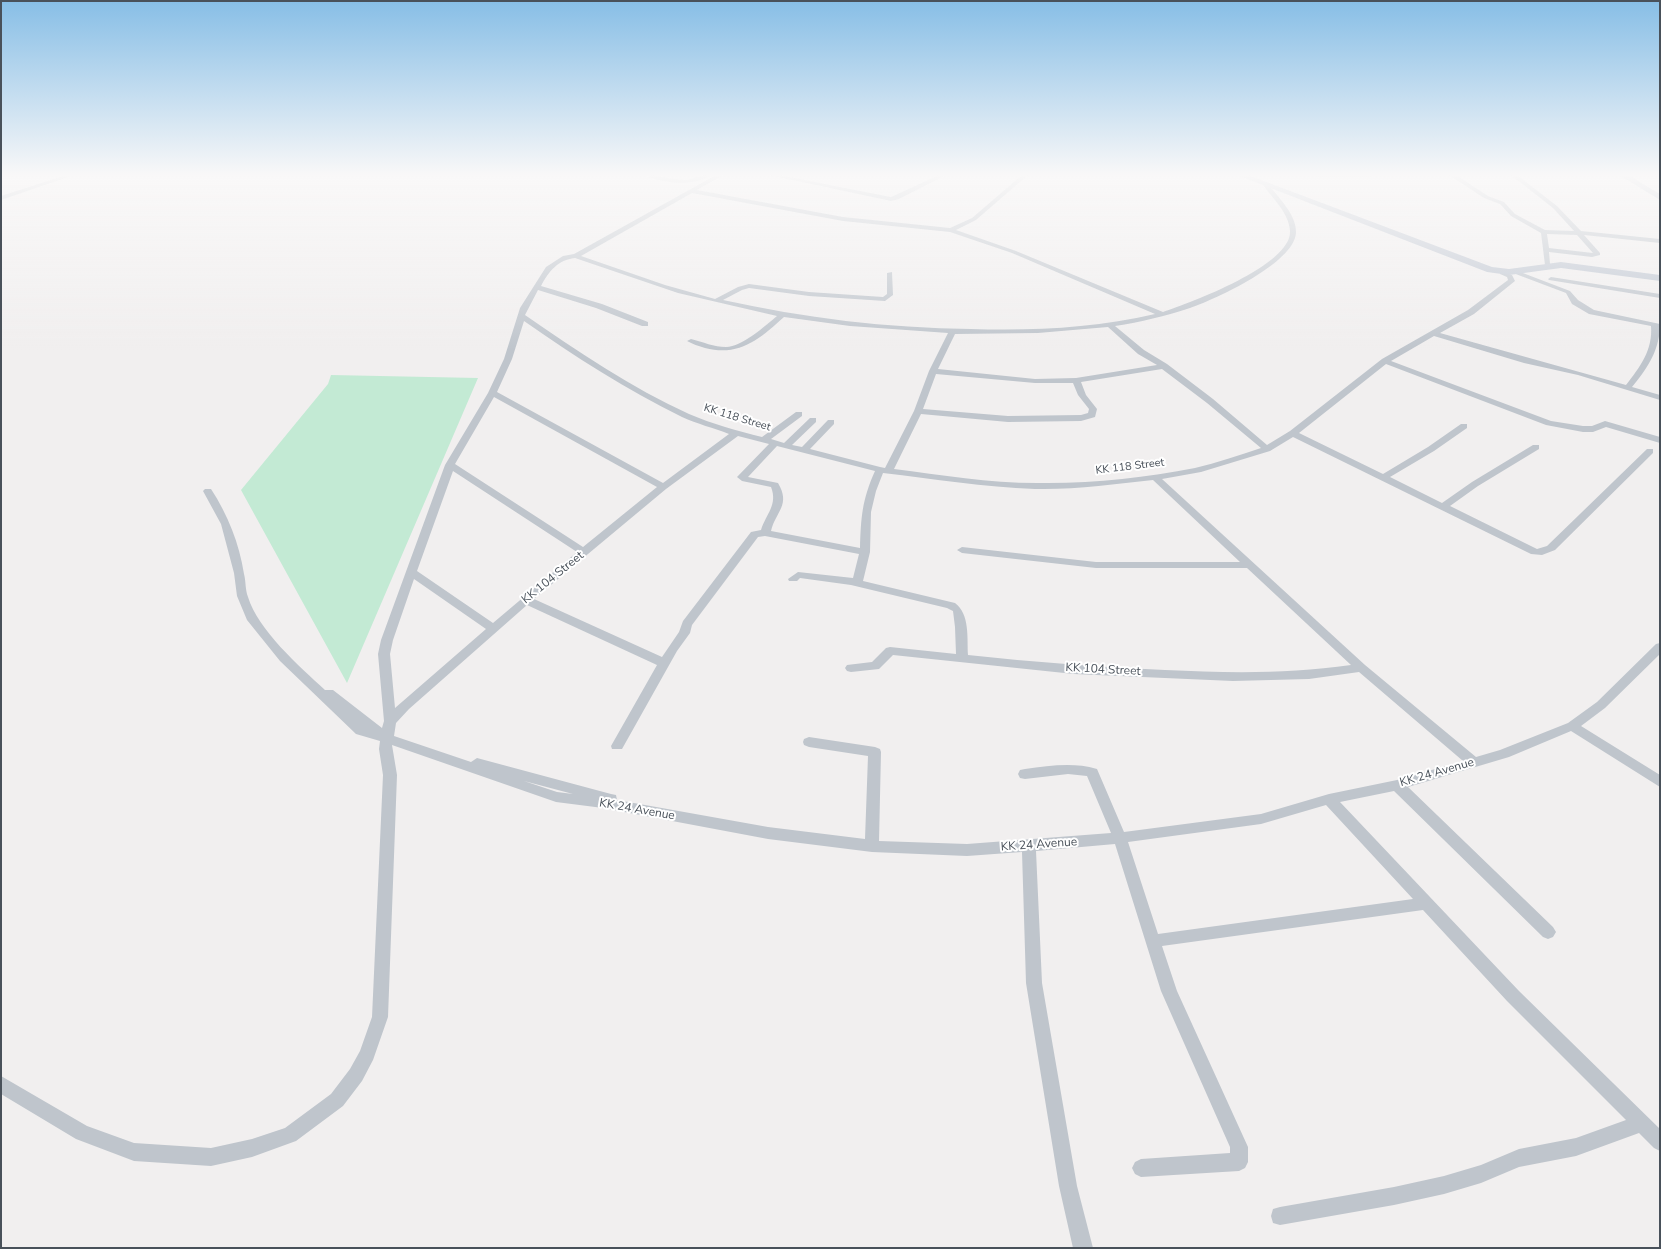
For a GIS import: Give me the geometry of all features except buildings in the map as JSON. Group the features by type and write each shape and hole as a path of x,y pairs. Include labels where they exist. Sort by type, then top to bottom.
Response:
{"street":[{"path":"1,1084 82,1133 134,1152 252,1148 337,1100 380,1017 386,744 390,721 384,654 411,572 450,465 492,393 508,359 522,316 537,287 548,268 554,263 576,256 616,233"},
{"path":"960,233 1014,252 1160,314"},
{"path":"576,256 655,284 716,302 783,314 848,324 952,332 1061,331 1160,314 1205,299 1257,273 1286,251 1294,233"},
{"path":"1390,233 1468,263 1502,272 1514,272 1660,296"},
{"path":"1544,233 1547,264"},
{"path":"1546,250 1597,254 1580,233"},
{"path":"1583,233 1660,241"},
{"path":"1514,272 1547,264 1660,278"},
{"name":"KK 118 Street","path":"522,316 558,342 686,416 736,433 884,471 980,482 1036,486 1107,483 1155,478 1198,470 1268,449 1293,433 1385,361 1435,334 1470,312 1512,281 1510,276 1502,272"},
{"path":"1514,272 1568,292 1575,302 1592,312 1657,326 1657,335 1652,353 1644,368 1627,388"},
{"path":"716,302 740,288 749,286 810,294 885,299 890,295 890,273"},
{"path":"537,287 599,306 645,324"},
{"path":"691,341 734,348 772,324 783,314"},
{"path":"1108,324 1141,352 1164,366 1268,449"},
{"path":"854,582 857,582 865,552 866,512 871,491 918,411 932,371 952,332"},
{"path":"1435,334 1580,373 1660,398"},
{"path":"1385,361 1549,423 1583,429 1593,429 1605,424 1660,440"},
{"path":"932,371 1035,381 1076,380 1164,366"},
{"path":"918,411 1008,419 1081,418 1092,415 1093,409 1082,395 1076,380"},
{"path":"492,393 663,487"},
{"path":"764,440 799,414"},
{"path":"786,446 813,420"},
{"path":"804,450 831,422"},
{"path":"1384,477 1431,449 1464,426"},
{"name":"KK 104 Street","path":"390,721 526,600 663,487 736,433"},
{"path":"1293,433 1535,552 1542,552 1552,548 1650,452"},
{"path":"765,533 766,525 778,510 778,490 775,485 745,479 742,476 753,464 763,459 775,443"},
{"path":"1444,506 1475,484 1536,447"},
{"path":"450,465 584,552"},
{"path":"1155,478 1361,668 1473,762"},
{"name":"KK 24 Avenue","path":"208,491 226,524 239,573 242,596 251,617 284,658 386,744 556,797 603,803 768,833 872,846 967,850 1120,838 1261,819 1329,799 1397,785 1504,754 1572,726 1601,705 1660,647"},
{"path":"617,746 664,663 684,633 687,624 755,534 765,533 865,552"},
{"path":"962,550 1096,565 1250,565"},
{"path":"411,572 493,628"},
{"path":"793,579 798,574 854,582 952,605 958,610 961,626 962,658"},
{"path":"526,600 664,663"},
{"name":"KK 104 Street","path":"851,668 875,666 890,651 1074,670 1233,676 1309,675 1361,668"},
{"path":"1572,726 1660,782"},
{"path":"809,742 875,752 872,846"},
{"path":"1025,774 1065,770 1084,770 1092,773 1120,838 1169,991 1239,1146 1239,1162 1141,1168"},
{"path":"1397,785 1548,932"},
{"path":"1329,799 1513,996 1660,1142"},
{"path":"1029,846 1034,983 1068,1186 1082,1248"},
{"path":"1153,941 1426,903"},
{"path":"1,1079 134,1152"},
{"path":"1280,1216 1394,1196 1444,1185 1481,1174 1519,1158 1576,1146 1642,1124"}],"green space":[{"path":"331,375 478,378 347,683 241,490 328,384"}]}
